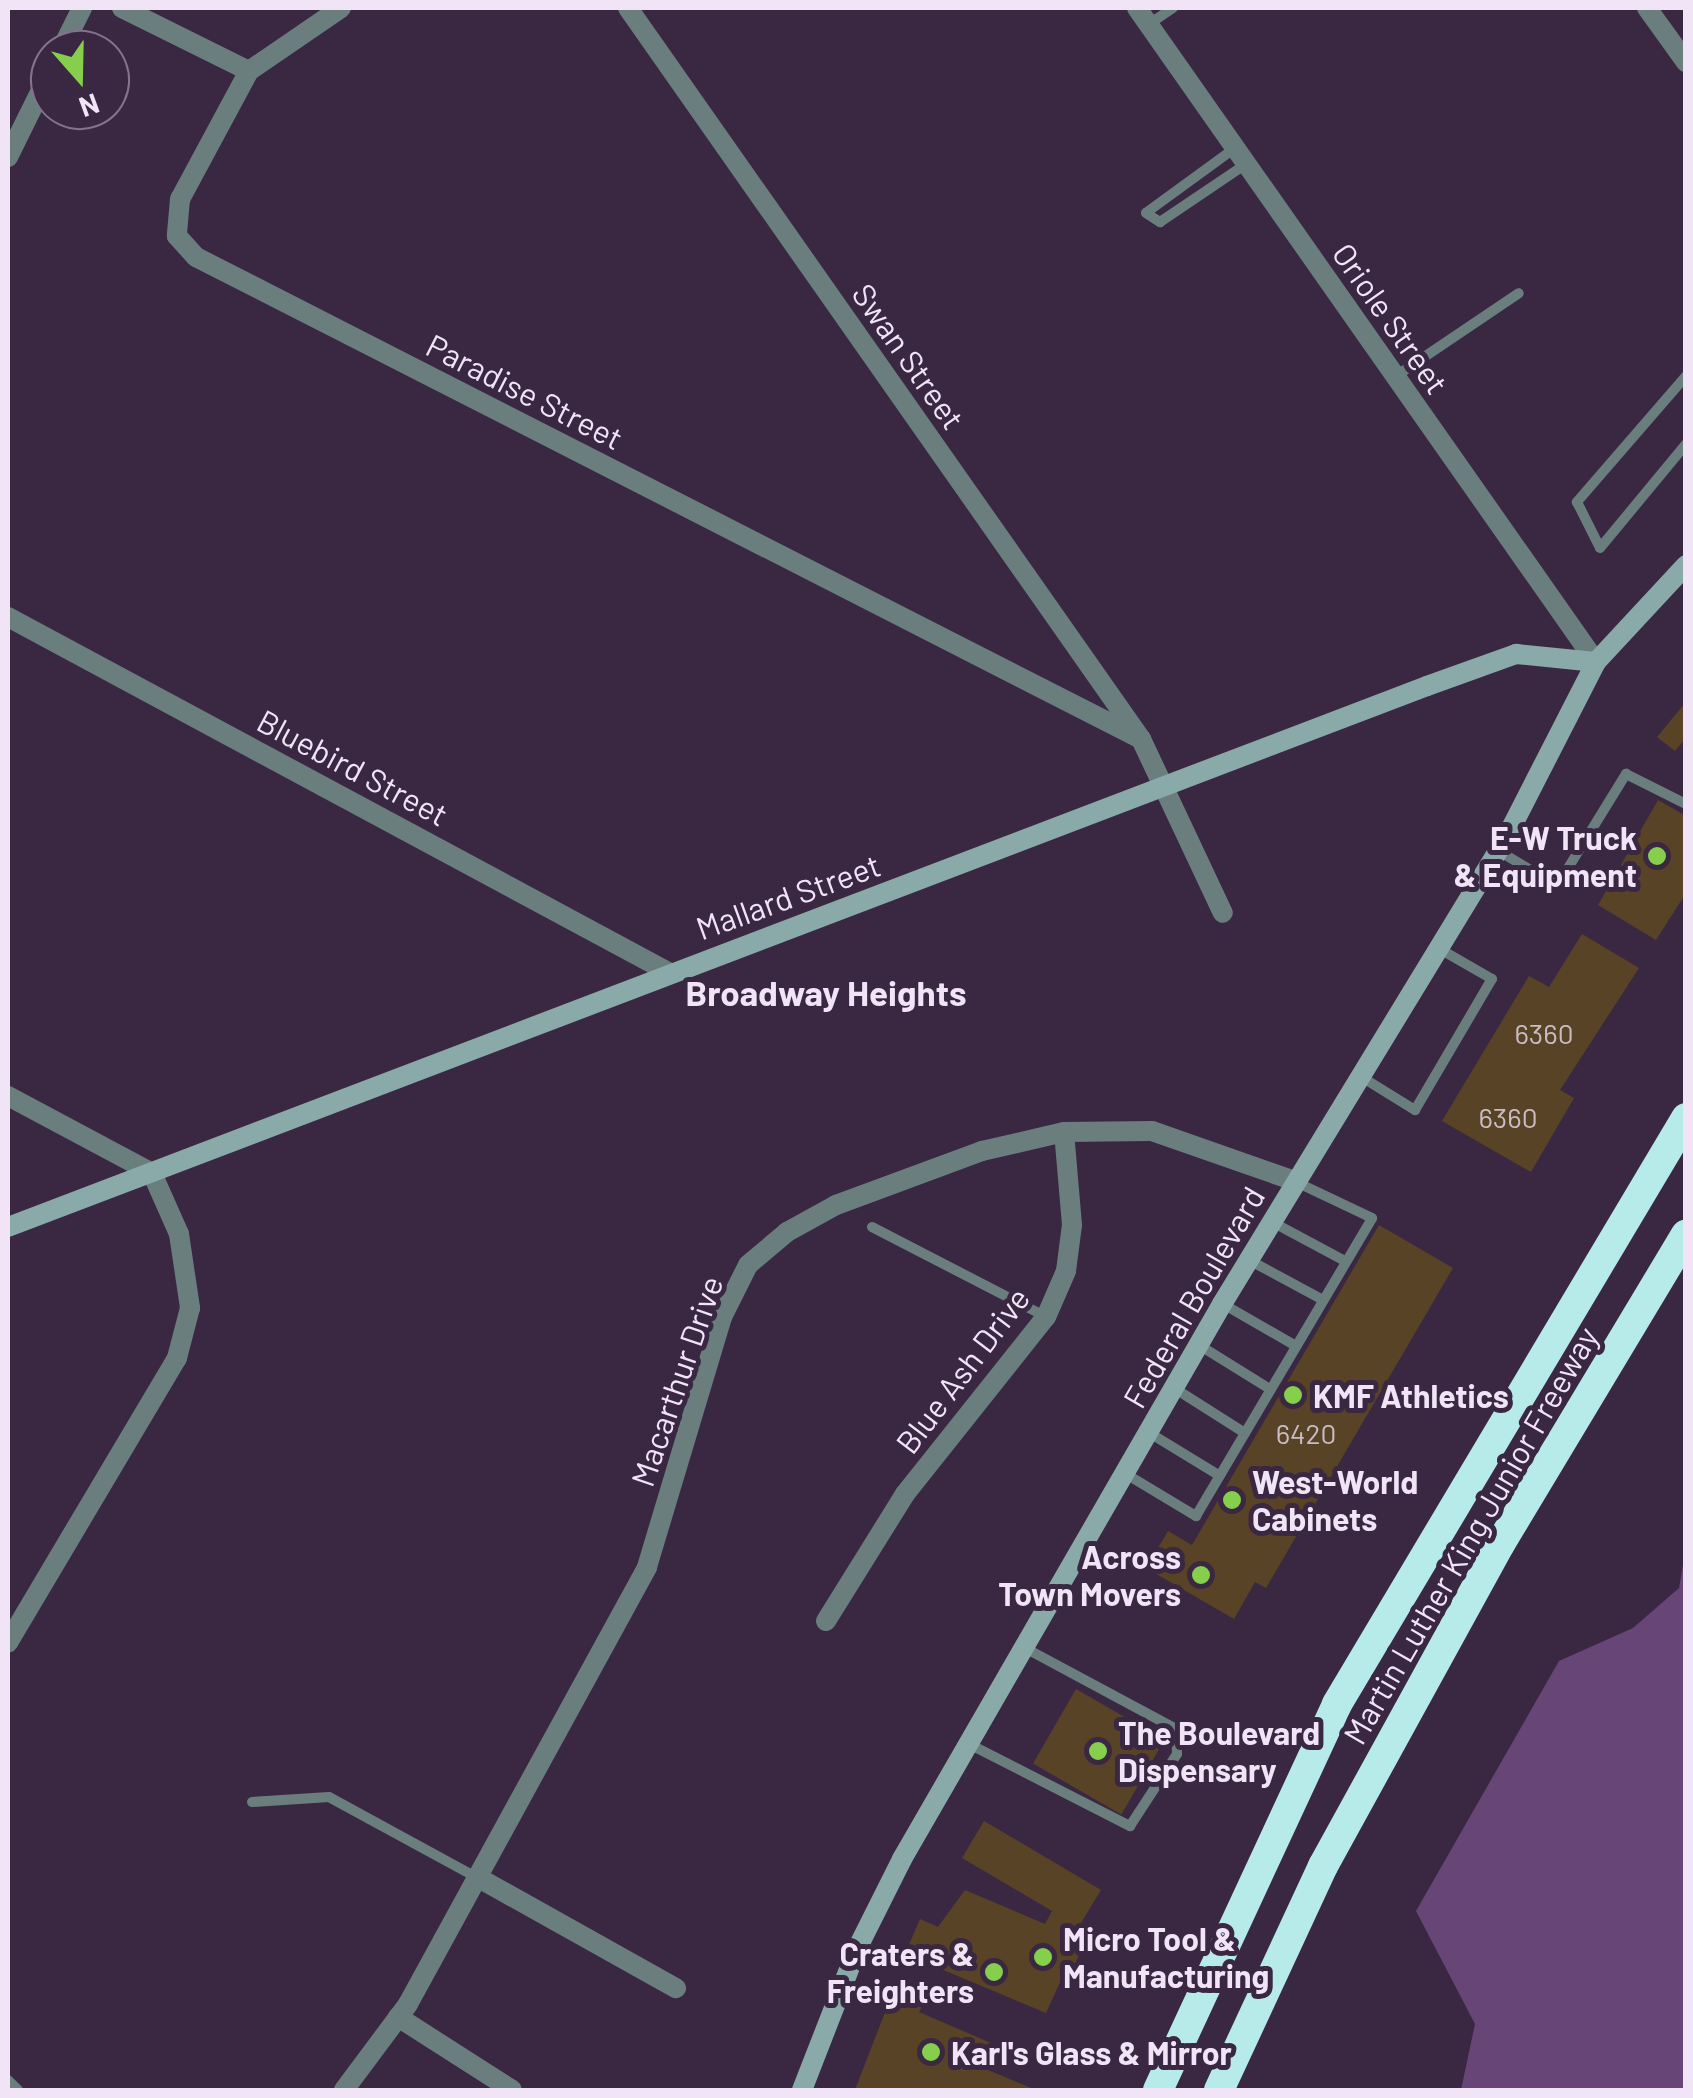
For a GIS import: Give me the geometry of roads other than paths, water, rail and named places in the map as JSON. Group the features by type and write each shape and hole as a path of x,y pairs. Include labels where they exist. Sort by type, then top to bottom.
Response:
{"highway":[{"name":"Martin Luther King Junior Freeway","path":"1158,2090 1337,1704 1686,1118"},
{"name":"Martin Luther King Junior Freeway","path":"1218,2090 1341,1832 1500,1544 1686,1235"}],"main road":[{"name":"Federal Boulevard","path":"802,2090 857,1948 968,1744 1222,1304 1498,850 1596,662 1686,565"},
{"name":"Mallard Street","path":"8,1227 668,972 1169,788 1516,654 1596,662"}],"street":[{"path":"122,8 249,71 341,8"},
{"name":"Swan Street","path":"628,8 1141,739 1169,788 1223,913"},
{"path":"1647,8 1686,62"},
{"name":"Oriole Street","path":"1143,16 1596,662"},
{"name":"Paradise Street","path":"249,71 180,199 177,236 196,256 1141,739"},
{"path":"8,157 30,112"},
{"name":"Bluebird Street","path":"8,617 668,972"},
{"path":"8,1096 152,1174 186,1262 190,1308 176,1358 8,1643"},
{"name":"Macarthur Drive","path":"344,2090 398,2017 647,1567 722,1317 748,1265 787,1232 836,1206 982,1151 1064,1132 1152,1132 1295,1181"},
{"name":"Blue Ash Drive","path":"826,1621 905,1494 1046,1317 1066,1271 1072,1225 1064,1132"},
{"path":"477,1877 676,1988"},
{"path":"398,2017 512,2090"}],"lane":[{"path":"1143,16 1173,8"},
{"path":"1241,156 1160,222 1146,212 1241,156"},
{"path":"1395,376 1519,293"},
{"path":"1686,376 1578,502 1600,548 1686,444"},
{"path":"1498,850 1557,886 1626,774 1686,804"},
{"path":"1359,1075 1415,1110 1492,979 1438,948"},
{"path":"1126,1474 1196,1516 1372,1218 1295,1181"},
{"path":"1272,1222 1346,1261"},
{"path":"872,1227 1046,1317"},
{"path":"1249,1260 1322,1300"},
{"path":"1222,1304 1296,1346"},
{"path":"1199,1344 1270,1389"},
{"path":"1174,1388 1245,1432"},
{"path":"1148,1432 1220,1476"},
{"path":"968,1744 1130,1826 1177,1754 1176,1729 1024,1647"},
{"path":"252,1802 329,1797 477,1877"},
{"path":"8,2080 18,2090"}],"place":[{"name":"E-W Truck & Equipment","path":"1657,856"},
{"name":"KMF Athletics","path":"1293,1395"},
{"name":"West-World Cabinets","path":"1232,1500"},
{"name":"Across Town Movers","path":"1201,1575"},
{"name":"The Boulevard Dispensary","path":"1098,1751"},
{"name":"Micro Tool & Manufacturing","path":"1043,1957"},
{"name":"Craters & Freighters","path":"994,1972"},
{"name":"Karl's Glass & Mirror","path":"931,2052"}],"district":[{"name":"Broadway Heights","path":"826,992"}]}
